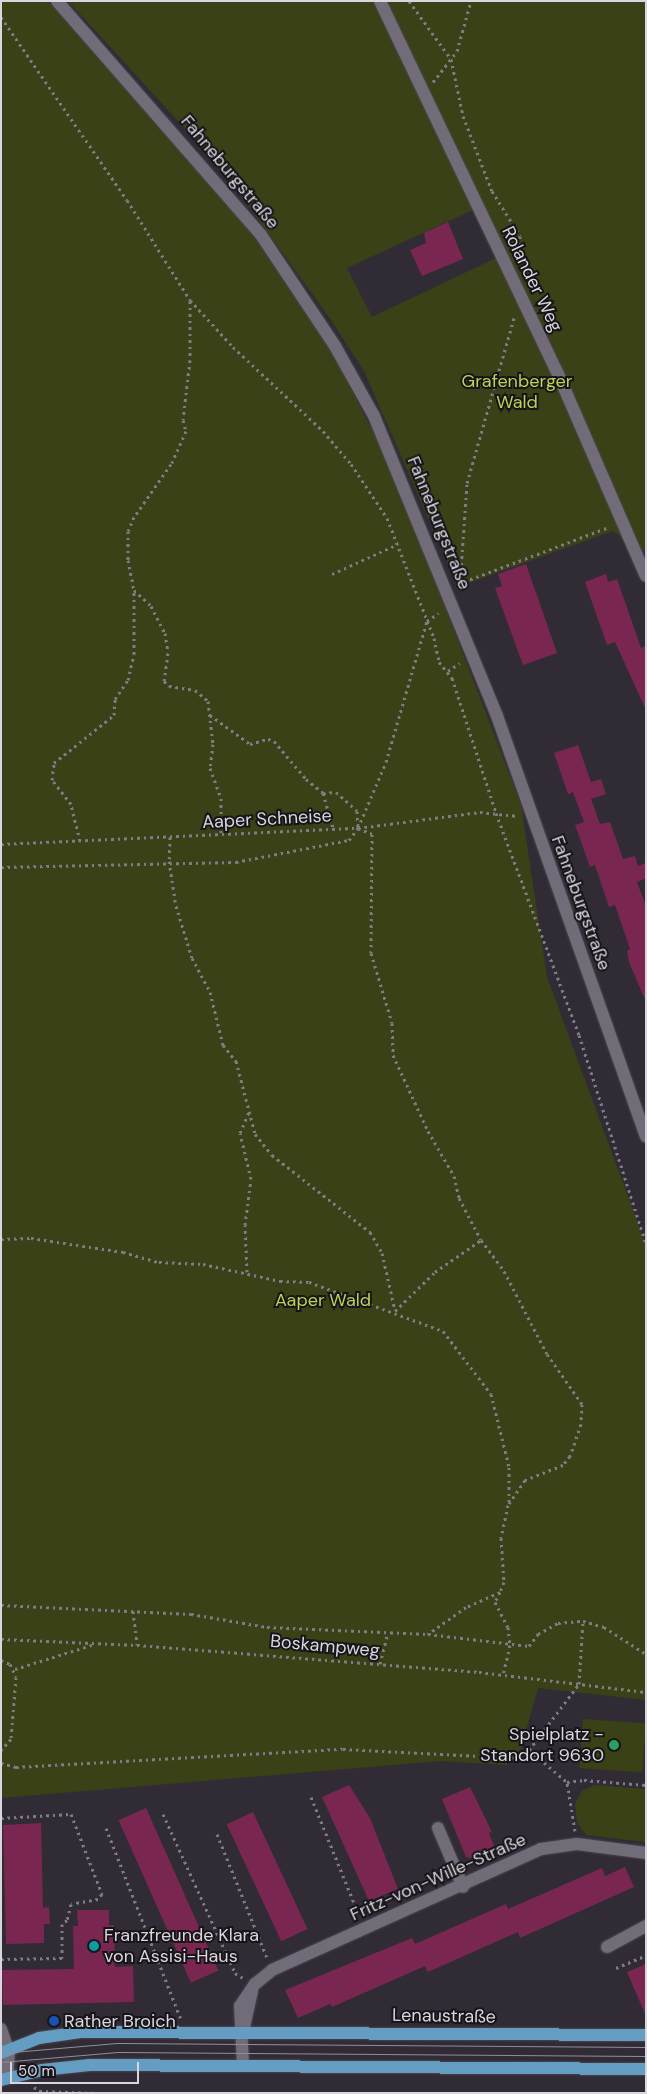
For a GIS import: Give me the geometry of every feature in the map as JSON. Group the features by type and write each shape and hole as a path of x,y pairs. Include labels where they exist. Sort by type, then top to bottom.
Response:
{"main road":[{"path":"5,2051 68,2034 186,2031 243,2032"},
{"name":"Lenaustraße","path":"243,2032 646,2035"},
{"path":"1,2080 76,2066 646,2069"}],"street":[{"name":"Fahneburgstraße","path":"57,1 219,183 301,293 374,416 454,586 532,814 646,1136"},
{"name":"Rolander Weg","path":"380,1 521,298 646,576"},
{"path":"438,1828 463,1887"},
{"name":"Fritz-von-Wille-Straße","path":"243,2066 243,2032 240,2006 255,1984 272,1970 463,1887 541,1849 577,1844 646,1853"},
{"path":"607,1947 646,1926"},
{"path":"1,2029 8,2068 1,2080"}],"path":[{"path":"409,1 451,59 463,116 476,150 492,191 520,236 520,268"},
{"path":"422,92 451,59 464,37 471,1"},
{"path":"1,17 127,200 190,300 351,464 387,518 427,621 439,662 452,678 496,813 579,1035 646,1244"},
{"path":"521,298 506,337 501,372 467,484 454,586 622,522"},
{"path":"80,841 71,804 52,780 54,763 114,715 114,700 128,680 134,654 134,590 128,531 171,464 186,431 183,420 190,360 190,300"},
{"path":"332,574 398,544"},
{"path":"134,590 151,606 166,633 168,653 164,681 169,686 202,693 210,715 210,768 221,798 221,834"},
{"path":"1,867 258,860 348,840 358,828 386,762 427,621"},
{"path":"210,715 250,744 268,739 274,742 290,764 324,793 333,829"},
{"path":"324,793 336,792 357,811 358,828"},
{"name":"Aaper Schneise","path":"1,844 358,828 496,813 532,814"},
{"path":"358,828 372,834 374,842 371,953 392,1023 393,1055 428,1131 454,1176 460,1198 481,1240 504,1271 547,1354 582,1404 582,1424 570,1456 563,1465 525,1480 508,1505"},
{"path":"170,837 169,861 176,906 192,958 210,992 223,1045 236,1061 249,1111 262,1146 370,1232 382,1254 395,1311"},
{"path":"247,1272 245,1225 251,1180 240,1133 249,1111"},
{"path":"1,1239 31,1238 123,1252 159,1262 204,1264 247,1272 280,1281 308,1282 395,1311 443,1331 491,1394 510,1467 508,1505 501,1538 504,1582 495,1602 508,1627 510,1645 503,1675"},
{"path":"395,1311 435,1272 481,1240"},
{"path":"428,1634 466,1607 500,1592"},
{"path":"1,1604 191,1614 267,1627 428,1634 529,1646 538,1634 558,1623 583,1621 604,1627 646,1654"},
{"path":"133,1611 137,1645"},
{"path":"1,1763 16,1767 343,1749 518,1758 529,1750 578,1684 583,1621"},
{"path":"380,1664 388,1633"},
{"name":"Boskampweg","path":"1,1639 137,1645 380,1664 503,1675 646,1692"},
{"path":"15,1669 98,1643"},
{"path":"1,1660 15,1669"},
{"path":"1,1750 11,1739 15,1669"},
{"path":"529,1750 567,1782 646,1785"},
{"path":"567,1782 577,1844"},
{"path":"311,1798 365,1930"},
{"path":"1,1818 71,1814 102,1894 98,1900 71,1904 67,1920 62,1924 62,1958 1,1959"},
{"path":"163,1814 235,1973 255,1984"},
{"path":"106,1828 186,2031"},
{"path":"217,1834 272,1970"},
{"path":"616,1968 646,1955"},
{"path":"17,2076 39,2091 98,2093"}],"green space":[{"name":"Aaper Wald","path":"1,1 48,1 255,237 331,350 393,471 521,805 547,977 646,1245 646,1700 538,1688 520,1752 508,1754 507,1765 442,1761 1,1798"},
{"name":"Grafenberger Wald","path":"68,1 646,1 646,551 638,550 613,531 463,585 450,568 364,371 329,317 221,168","holes":["473,210 496,258 372,317 347,268"]},
{"name":"Spielplatz - Standort 9630","path":"583,1719 646,1723 642,1772 580,1768"},
{"path":"595,1785 646,1789 646,1842 586,1835 577,1822 575,1804 582,1791"}],"building":[{"path":"448,222 463,259 422,276 410,250 426,243 424,233"},
{"path":"526,564 557,653 523,665 495,588 502,586 498,574"},
{"path":"606,574 608,582 617,579 641,648 646,646 646,710 615,642 607,645 585,582"},
{"path":"578,745 591,782 601,779 606,794 591,799 600,824 610,822 623,859 635,856 638,866 646,863 646,878 637,882 646,906 646,1002 629,962 627,951 630,949 615,905 609,907 595,865 590,867 575,825 584,822 573,792 568,794 554,753"},
{"path":"349,1785 370,1818 398,1889 369,1901 322,1797"},
{"path":"470,1787 492,1832 489,1833 494,1846 475,1859 466,1857 442,1799"},
{"path":"146,1808 218,1971 191,1983 119,1820"},
{"path":"253,1812 308,1929 281,1941 227,1824"},
{"path":"41,1823 43,1908 49,1907 50,1924 44,1924 44,1943 6,1944 3,1825"},
{"path":"625,1867 634,1887 520,1938 518,1932 428,1972 425,1966 332,2007 330,2004 298,2018 285,1990 412,1938 415,1944 506,1904 508,1909 602,1868 605,1876"},
{"name":"Franzfreunde Klara von Assisi-Haus","path":"77,1910 109,1910 109,1925 114,1925 115,1967 133,1966 134,2002 3,2005 2,1970 74,1969 73,1926 78,1926"},
{"path":"646,1964 646,2016 627,1972"}],"tram line":[{"path":"1,2053 117,2043 646,2047"},
{"path":"1,2062 118,2052 646,2056"}],"place":[{"name":"Spielplatz - Standort 9630","path":"614,1745"},
{"name":"Franzfreunde Klara von Assisi-Haus","path":"94,1946"},
{"name":"Rather Broich","path":"54,2021"}]}
